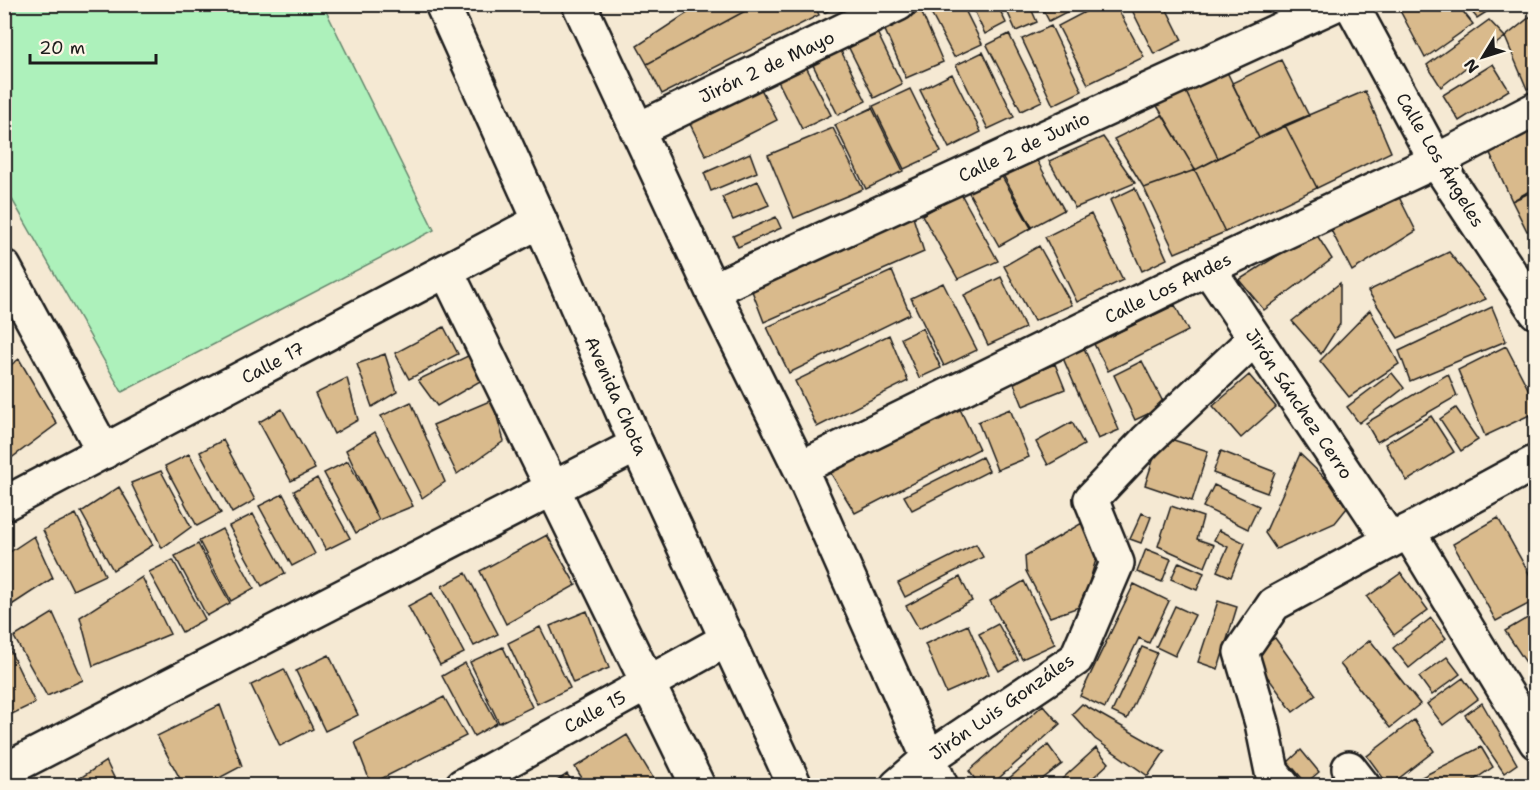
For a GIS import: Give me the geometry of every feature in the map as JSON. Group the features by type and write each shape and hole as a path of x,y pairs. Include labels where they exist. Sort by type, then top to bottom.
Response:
{"main road":[{"name":"Avenida Chota","path":"442,4 540,221 637,446 795,786"},
{"path":"579,4 712,290 800,468 935,772"},
{"name":"Jirón 2 de Mayo","path":"636,130 898,4"},
{"name":"Calle 2 de Junio","path":"712,290 1336,4"},
{"name":"Calle Los Ángeles","path":"1351,4 1436,162 1536,312"},
{"name":"Calle Los Andes","path":"800,468 1208,268 1436,162 1536,109"},
{"name":"Calle 17","path":"4,504 540,221"},
{"path":"4,267 104,452"},
{"name":"Jirón Sánchez Cerro","path":"1208,268 1255,338 1399,535 1536,742"},
{"path":"447,272 698,786"},
{"name":"Jirón Luis Gonzáles","path":"897,786 935,772 1076,659 1117,562 1091,499 1146,441 1255,338"},
{"path":"4,771 637,446"},
{"path":"1283,786 1272,772 1262,723 1241,652 1274,604 1536,462"},
{"name":"Calle 15","path":"462,786 728,639"}],"green space":[{"path":"5,4 323,5 434,230 122,392 5,187"}],"building":[{"path":"701,4 742,4 747,10 647,64 637,46"},
{"path":"758,4 814,4 819,15 662,94 647,64"},
{"path":"820,4 841,4 824,13"},
{"path":"926,4 962,4 982,44 954,57"},
{"path":"971,4 997,4 1006,23 985,34"},
{"path":"1004,4 1029,4 1037,22 1016,31"},
{"path":"1040,4 1075,4 1076,7 1049,21"},
{"path":"1100,4 1115,4 1144,57 1088,84 1058,26"},
{"path":"1129,4 1164,4 1182,40 1154,54"},
{"path":"1457,4 1473,24 1425,58 1397,5"},
{"path":"1465,4 1499,4 1477,18"},
{"path":"921,11 943,62 906,78 884,28"},
{"path":"1536,12 1536,85 1527,89 1505,37"},
{"path":"1489,20 1505,37 1441,87 1427,65"},
{"path":"874,26 902,84 874,98 845,40"},
{"path":"1051,26 1082,91 1053,105 1022,39"},
{"path":"1009,34 1042,101 1021,111 987,45"},
{"path":"837,43 866,101 838,115 809,57"},
{"path":"983,52 1014,117 988,129 956,65"},
{"path":"801,57 831,115 802,129 773,71"},
{"path":"1281,60 1309,116 1259,138 1232,83"},
{"path":"1493,64 1509,90 1459,121 1443,95"},
{"path":"1227,72 1259,138 1218,158 1186,92"},
{"path":"952,74 981,132 949,148 920,90"},
{"path":"759,85 777,120 706,156 689,122"},
{"path":"910,89 941,152 904,169 873,106"},
{"path":"1365,91 1391,152 1317,188 1285,125"},
{"path":"1186,92 1218,158 1195,170 1156,104"},
{"path":"872,108 903,171 866,189 835,125"},
{"path":"1163,115 1195,170 1144,188 1114,139"},
{"path":"1285,125 1317,188 1225,232 1195,170"},
{"path":"833,128 863,189 794,218 768,155"},
{"path":"1529,131 1536,140 1536,187 1512,201 1489,151"},
{"path":"1103,137 1135,183 1075,208 1049,161"},
{"path":"750,153 757,172 711,191 704,173"},
{"path":"1034,155 1064,210 1032,227 1002,173"},
{"path":"1195,170 1225,232 1175,253 1144,188"},
{"path":"1000,173 1031,228 999,246 968,191"},
{"path":"758,181 769,205 733,220 722,197"},
{"path":"1135,188 1167,259 1142,271 1110,200"},
{"path":"1536,190 1536,228 1527,231 1512,201"},
{"path":"961,194 998,261 958,279 922,215"},
{"path":"1399,197 1416,231 1352,271 1330,228"},
{"path":"1091,214 1123,280 1077,302 1045,237"},
{"path":"776,217 781,228 738,247 733,236"},
{"path":"913,217 924,252 764,322 752,291"},
{"path":"1315,232 1332,259 1264,310 1239,280"},
{"path":"1039,246 1072,305 1034,321 1004,266"},
{"path":"1449,252 1486,299 1398,338 1368,291"},
{"path":"892,271 910,314 789,373 767,327"},
{"path":"1001,277 1025,328 988,345 964,295"},
{"path":"943,283 977,350 944,366 911,298"},
{"path":"1340,283 1340,324 1321,354 1292,321"},
{"path":"1175,305 1188,331 1108,371 1094,344"},
{"path":"1492,307 1506,341 1410,381 1399,351"},
{"path":"1370,310 1399,364 1349,397 1320,361"},
{"path":"4,327 10,343 4,347"},
{"path":"444,327 458,354 409,379 395,353"},
{"path":"922,328 941,368 919,378 901,338"},
{"path":"889,335 908,381 817,427 795,381"},
{"path":"1506,346 1536,404 1536,412 1485,436 1458,370"},
{"path":"1084,348 1119,430 1098,439 1063,358"},
{"path":"385,354 397,392 372,407 357,364"},
{"path":"472,354 482,380 437,406 418,380"},
{"path":"19,359 57,424 6,462 4,370"},
{"path":"1142,361 1165,406 1135,420 1114,375"},
{"path":"1055,364 1065,389 1023,406 1013,381"},
{"path":"1392,373 1404,388 1359,423 1347,407"},
{"path":"1448,374 1457,396 1377,442 1366,423"},
{"path":"1249,375 1276,407 1241,438 1213,406"},
{"path":"347,378 358,420 334,434 315,394"},
{"path":"492,400 504,441 457,474 433,425"},
{"path":"411,402 445,482 422,498 381,416"},
{"path":"959,407 979,449 855,513 827,467"},
{"path":"1456,408 1478,440 1461,451 1440,419"},
{"path":"282,409 315,469 291,481 259,422"},
{"path":"1010,409 1029,457 997,470 978,422"},
{"path":"1431,416 1454,452 1407,481 1385,444"},
{"path":"1072,422 1084,445 1048,465 1036,442"},
{"path":"375,432 413,506 379,520 346,450"},
{"path":"1161,436 1208,451 1192,501 1145,485"},
{"path":"223,440 255,500 232,513 200,452"},
{"path":"1221,451 1275,472 1267,493 1213,473"},
{"path":"189,454 221,513 197,526 165,466"},
{"path":"1300,454 1351,503 1335,523 1276,549 1265,533"},
{"path":"982,457 989,471 912,510 904,496"},
{"path":"348,461 379,520 356,533 324,473"},
{"path":"161,471 191,527 162,548 131,483"},
{"path":"317,478 350,538 326,550 294,491"},
{"path":"1214,485 1259,506 1248,529 1203,507"},
{"path":"119,487 153,545 113,570 81,512"},
{"path":"283,494 315,554 292,566 259,506"},
{"path":"1171,506 1203,517 1197,539 1214,545 1205,567 1158,546"},
{"path":"1142,513 1151,517 1141,543 1130,539"},
{"path":"76,514 105,575 73,590 43,530"},
{"path":"253,514 285,573 262,586 229,526"},
{"path":"1498,518 1536,586 1536,600 1496,621 1453,544"},
{"path":"1082,523 1098,553 1082,606 1050,617 1026,571 1025,556"},
{"path":"222,529 254,588 231,601 199,541"},
{"path":"1219,530 1245,543 1231,577 1217,571 1228,547 1214,540"},
{"path":"547,535 576,585 506,624 480,571"},
{"path":"34,536 53,578 4,610 4,556"},
{"path":"198,544 230,603 207,616 175,556"},
{"path":"976,544 983,557 905,597 898,583"},
{"path":"1146,549 1171,559 1162,582 1137,572"},
{"path":"173,560 205,619 182,632 149,572"},
{"path":"1179,562 1204,573 1197,590 1171,579"},
{"path":"466,573 498,634 474,646 442,586"},
{"path":"1401,573 1428,610 1394,635 1367,597"},
{"path":"142,577 170,634 93,666 80,617"},
{"path":"960,577 972,601 919,629 906,606"},
{"path":"1024,581 1055,644 1022,659 990,601"},
{"path":"1134,584 1169,601 1149,643 1139,638 1105,708 1080,696"},
{"path":"432,593 464,653 440,665 408,606"},
{"path":"1218,601 1237,607 1218,669 1198,662"},
{"path":"1175,606 1195,615 1175,656 1156,647"},
{"path":"587,611 609,668 573,683 550,626"},
{"path":"53,613 83,680 47,696 14,637"},
{"path":"1536,613 1536,667 1531,670 1505,631"},
{"path":"1431,618 1446,638 1409,668 1393,648"},
{"path":"998,624 1018,660 999,671 979,634"},
{"path":"968,625 989,674 946,693 925,644"},
{"path":"540,627 570,688 537,704 508,643"},
{"path":"4,638 35,703 12,714 4,698"},
{"path":"1275,638 1316,695 1293,712 1251,654"},
{"path":"1370,640 1420,704 1390,728 1340,664"},
{"path":"503,647 532,707 499,723 470,662"},
{"path":"1142,647 1157,653 1127,719 1112,712"},
{"path":"329,655 358,715 325,731 296,671"},
{"path":"1447,657 1460,674 1432,695 1419,677"},
{"path":"465,663 497,723 474,736 442,676"},
{"path":"284,669 313,729 280,746 251,685"},
{"path":"1463,678 1478,699 1443,725 1427,704"},
{"path":"444,697 466,736 371,784 355,742"},
{"path":"1482,703 1517,764 1504,773 1465,715"},
{"path":"1082,704 1165,751 1148,776 1095,739 1072,714"},
{"path":"220,705 242,766 204,786 184,786 157,736"},
{"path":"1043,705 1060,724 990,786 980,786 969,771"},
{"path":"1414,720 1434,751 1389,786 1367,756"},
{"path":"627,735 658,786 587,786 575,767"},
{"path":"1048,745 1062,764 1033,786 1000,786"},
{"path":"1481,747 1493,767 1465,786 1404,786"},
{"path":"1096,748 1109,763 1084,786 1068,786 1062,779"},
{"path":"1301,750 1319,772 1306,783 1288,762"},
{"path":"106,761 118,786 68,786"},
{"path":"567,774 575,786 550,786"}]}
